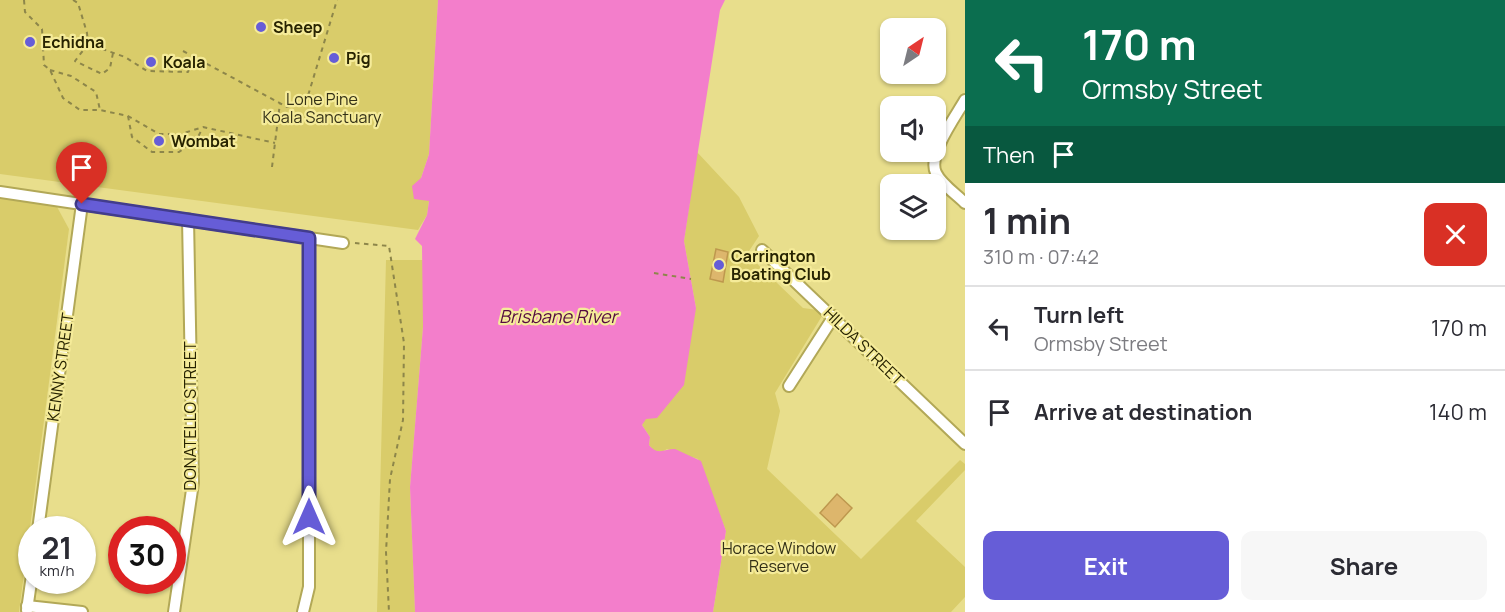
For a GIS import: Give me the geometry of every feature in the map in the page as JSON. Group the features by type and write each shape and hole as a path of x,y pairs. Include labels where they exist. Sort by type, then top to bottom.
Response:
{"street":[{"path":"965,100 937,150 934,164 938,176 965,203"},
{"path":"0,192 343,243"},
{"name":"KENNY STREET","path":"40,516 82,204"},
{"name":"DONATELLO STREET","path":"174,612 193,483 188,219"},
{"path":"303,612 309,587 309,238"},
{"name":"HILDA STREET","path":"762,250 834,316 965,444"},
{"path":"789,386 834,316"},
{"path":"29,594 27,609 82,612"}],"path":[{"path":"24,0 25,12 42,28 44,65 50,70 71,76 96,92 100,110"},
{"path":"73,0 78,3 88,44 75,61 102,74 110,68 113,53"},
{"path":"183,51 287,107 307,99 337,0"},
{"path":"88,44 113,53 147,71 188,72 194,57"},
{"path":"50,70 63,98 80,110 100,110 128,116 159,134 182,134 203,127 275,143"},
{"path":"272,167 280,104"},
{"path":"128,116 132,137 152,153 179,152 197,139 203,127"},
{"path":"343,243 389,246 404,343 403,420 390,479 386,552 390,612"},
{"path":"654,273 691,279"}],"green space":[{"name":"Lone Pine Koala Sanctuary","path":"0,0 438,0 429,154 421,178 429,201 427,215 418,230 0,174"},
{"name":"Horace Window Reserve","path":"697,152 739,197 759,236 747,254 803,308 818,310 822,316 775,393 780,411 767,469 861,559 960,460 965,464 965,470 916,521 965,567 965,597 951,612 713,612 726,531 698,459 667,449 662,452 654,451 649,445 650,437 642,425 696,308 684,241"},
{"path":"0,198 56,205 69,229 32,516 18,516 18,594 21,594 19,612 0,612"},
{"path":"386,260 423,260 423,327 410,487 415,612 377,612"}],"water":[{"name":"Brisbane River","path":"438,0 725,0 720,10 684,241 696,308 684,385 657,418 646,419 642,425 650,437 649,445 655,450 675,449 701,461 726,531 713,612 415,612 410,487 423,327 422,246 415,239 427,215 429,201 414,199 412,186 421,178 429,154"}],"building":[{"name":"Carrington Boating Club","path":"716,249 728,252 723,282 710,279"},
{"path":"837,494 852,508 835,527 820,513"}],"place":[{"name":"Sheep","path":"261,27"},
{"name":"Echidna","path":"30,42"},
{"name":"Pig","path":"334,58"},
{"name":"Koala","path":"151,62"},
{"name":"Wombat","path":"159,141"},
{"name":"Carrington Boating Club","path":"719,265"}],"route":[{"path":"82,204 309,238 309,517"}]}
